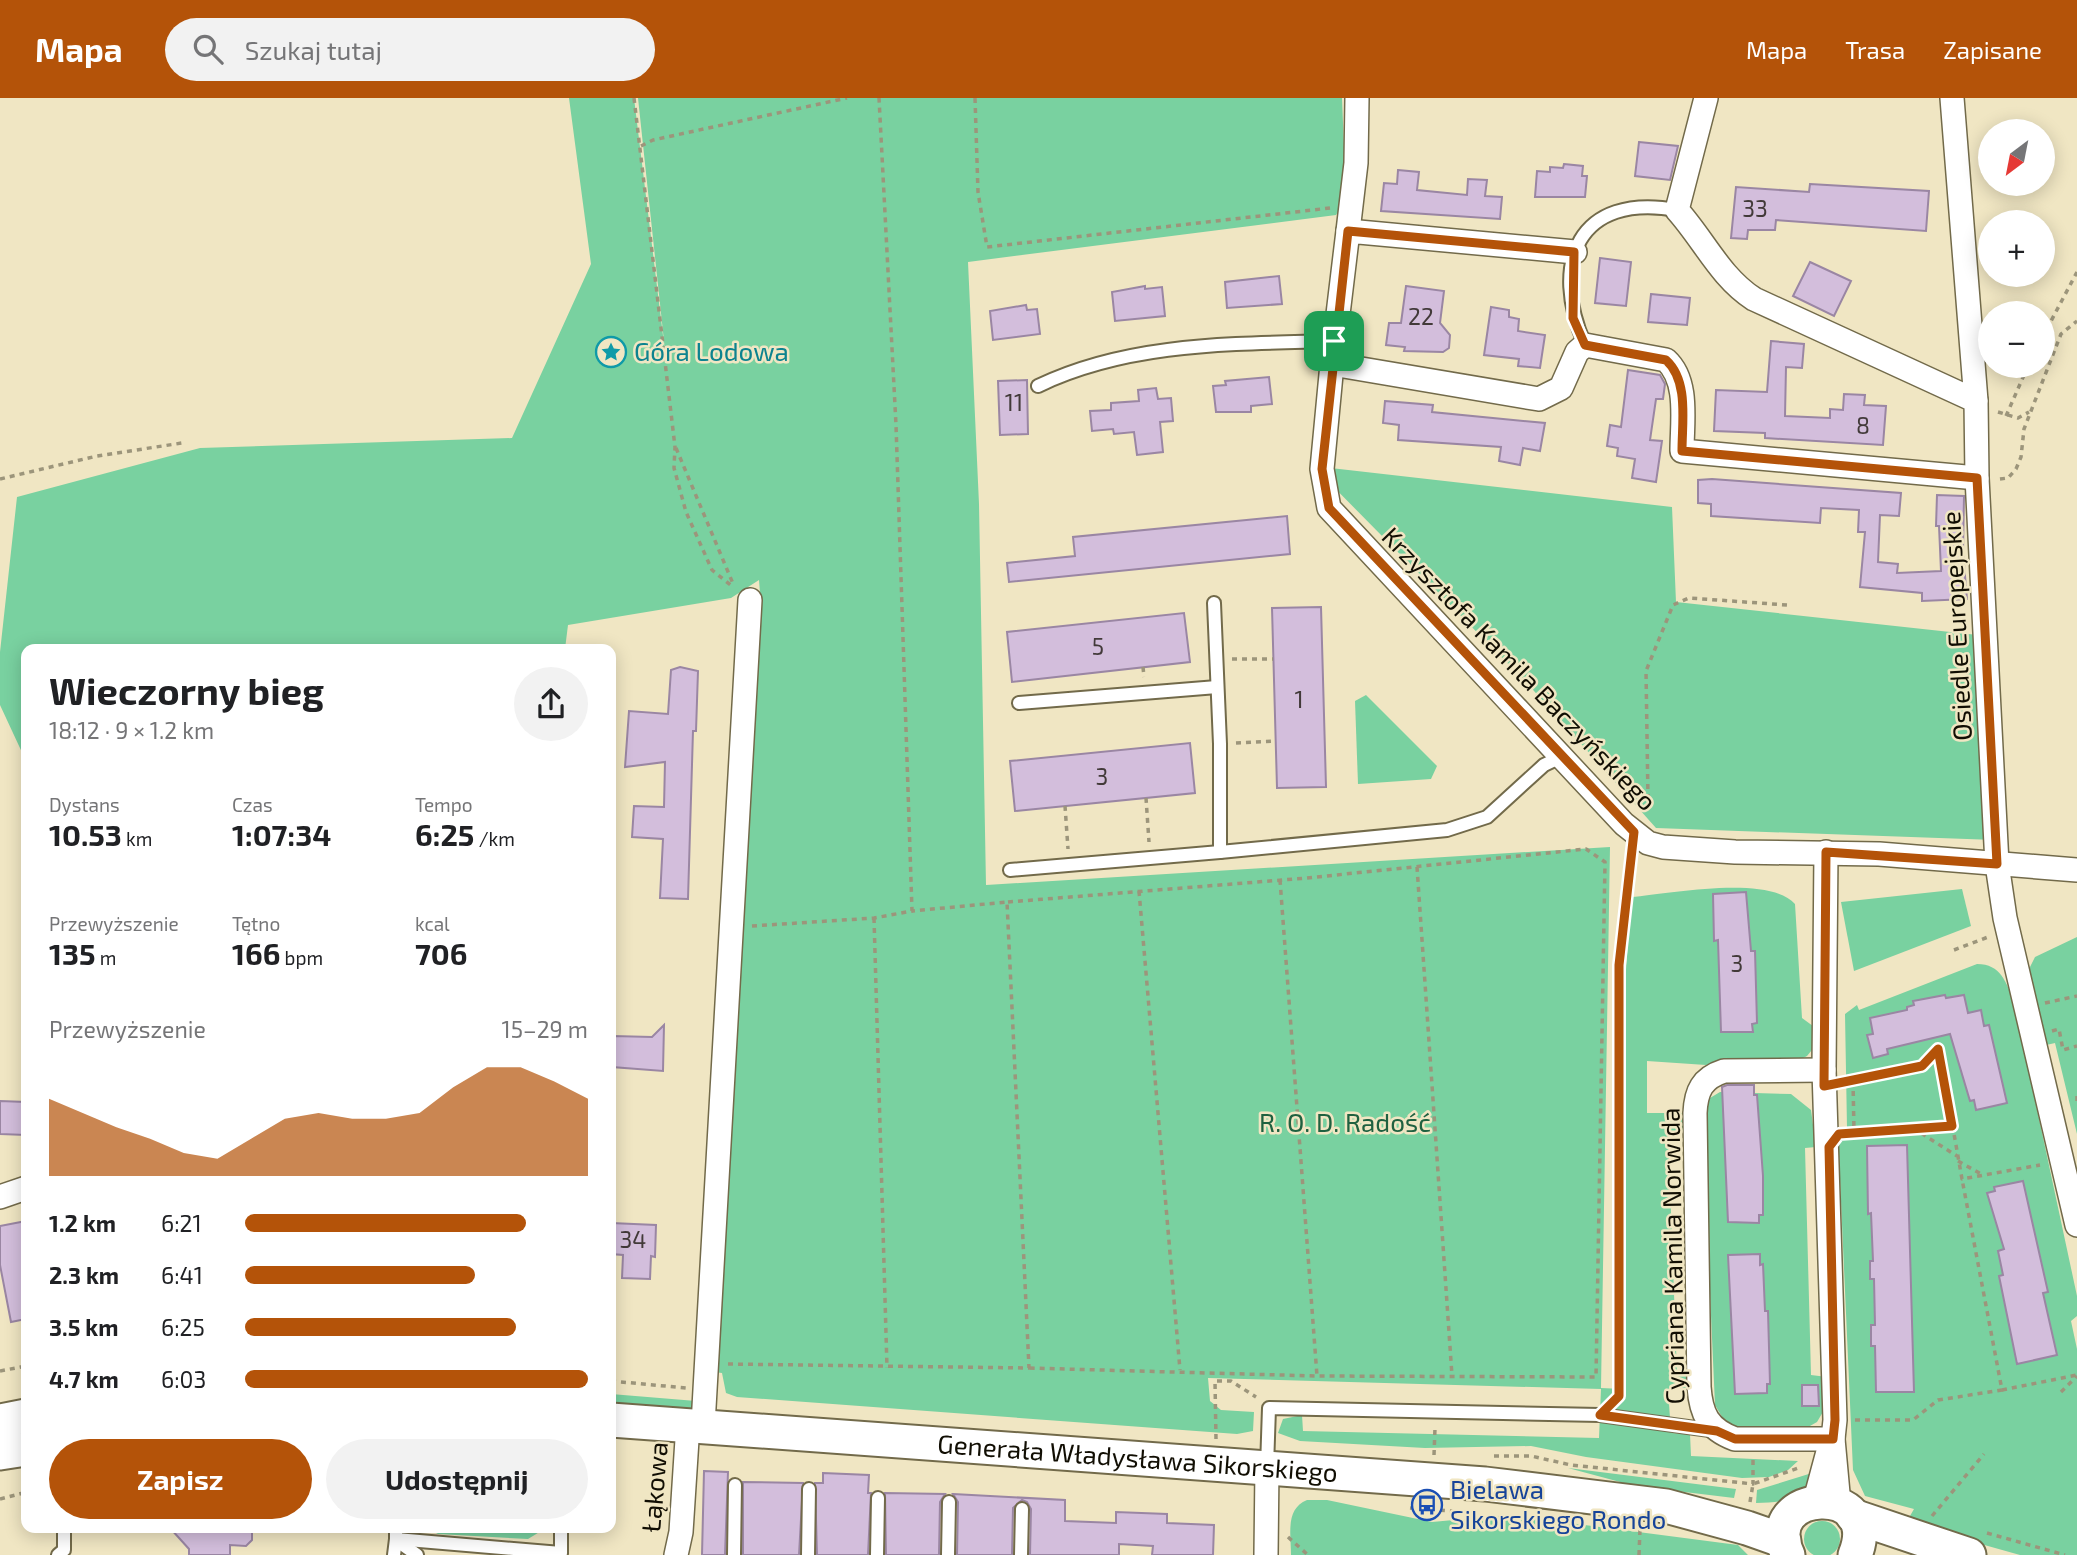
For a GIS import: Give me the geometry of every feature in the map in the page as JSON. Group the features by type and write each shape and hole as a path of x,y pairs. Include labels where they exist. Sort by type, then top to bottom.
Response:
{"main road":[{"path":"0,1420 21,1417"},
{"name":"Generała Władysława Sikorskiego","path":"616,1420 1485,1484 1653,1514 1786,1548"},
{"path":"0,1453 21,1449"},
{"name":"Generała Władysława Sikorskiego","path":"1653,1514 1776,1512 1826,1508 1969,1555"},
{"path":"1786,1548 1788,1520 1826,1508 1859,1534 1856,1554 1907,1555"}],"street":[{"name":"Krzysztofa Kamila Baczyńskiego","path":"1357,98 1356,163 1322,469 1329,508 1455,646 1634,832 1648,843 1663,847 1735,852 1826,852 2077,870"},
{"path":"1706,98 1677,209 1700,235 1734,286 1754,299 1976,401"},
{"name":"Osiedle Europejskie","path":"1952,98 1976,401 1977,478 1997,864 2005,918 2077,1225"},
{"path":"1348,231 1574,252"},
{"path":"1333,352 1539,398 1561,388 1577,352 1585,345 1666,360 1675,369 1681,382 1682,451 1977,478"},
{"name":"Łąkowa","path":"676,1555 696,1425 750,600"},
{"path":"1826,852 1824,1078 1829,1147 1834,1430 1826,1508"},
{"name":"Cypriana Kamila Norwida","path":"1824,1078 1724,1071 1710,1076 1701,1084 1695,1101 1699,1387 1701,1412 1717,1431 1735,1439 1834,1430"},
{"path":"0,1197 21,1190"},
{"path":"1266,1555 1267,1467"}],"lane":[{"path":"1585,345 1573,318 1576,242 1599,217 1654,205 1677,209"},
{"path":"1038,386 1072,369 1202,345 1333,352"},
{"path":"1214,603 1220,744 1220,852"},
{"path":"1019,703 1217,687"},
{"path":"1010,870 1447,830 1487,817 1544,765 1563,756"},
{"path":"1267,1467 1269,1408 1600,1415 1717,1431"},
{"path":"734,1555 735,1485"},
{"path":"808,1555 809,1489"},
{"path":"877,1555 878,1498"},
{"path":"948,1555 949,1502"},
{"path":"1021,1555 1022,1509"},
{"path":"63,1553 64,1533"},
{"path":"396,1534 558,1554 560,1533"},
{"path":"394,1555 396,1534"},
{"path":"396,1534 405,1555"},
{"path":"396,1534 417,1555"}],"path":[{"path":"634,98 675,447 674,468 686,512 712,570 735,588 675,447"},
{"path":"641,146 653,140 848,98"},
{"path":"880,98 896,425 912,911"},
{"path":"975,98 978,192 987,247 1336,207"},
{"path":"2055,313 2077,272"},
{"path":"1977,478 1989,481 2008,478 2016,469 2030,411 2062,334 2077,321"},
{"path":"2006,416 2023,378"},
{"path":"1976,401 2006,416 2018,418 2030,411"},
{"path":"0,479 97,456 182,443"},
{"path":"1648,799 1646,671 1673,605 1689,598 1787,605"},
{"path":"1216,659 1273,659"},
{"path":"1220,744 1275,741"},
{"path":"1146,798 1150,858"},
{"path":"1065,806 1069,865"},
{"path":"1600,1415 1619,1396 1619,965 1634,832"},
{"path":"721,1364 1180,1371 1317,1376 1596,1377 1605,862 1587,849 1280,880 912,911 874,918 745,927"},
{"path":"1417,867 1452,1376"},
{"path":"1280,880 1317,1376"},
{"path":"1139,891 1180,1371"},
{"path":"1007,902 1030,1368"},
{"path":"874,918 887,1368"},
{"path":"1954,950 1990,936 1993,932"},
{"path":"2027,1007 2077,996"},
{"path":"1824,1078 1853,1081 1922,1066 1938,1049 2002,1390"},
{"path":"1853,1081 1854,1132"},
{"path":"1829,1147 1839,1134 1952,1126"},
{"path":"1912,1127 1983,1175"},
{"path":"1962,1179 2060,1151"},
{"path":"0,1371 21,1367"},
{"path":"1219,1373 1220,1381"},
{"path":"1834,1430 1913,1420 1938,1401 2077,1376"},
{"path":"2061,1392 2077,1376"},
{"path":"616,1381 694,1389"},
{"path":"1216,1438 1215,1381 1236,1384 1263,1400 1269,1408"},
{"path":"1434,1457 1436,1410"},
{"path":"1931,1518 1984,1454"},
{"path":"1751,1502 1753,1484 1811,1462"},
{"path":"0,1499 21,1494"},
{"path":"1639,1555 1653,1514"},
{"path":"1287,1535 1308,1555"}],"green space":[{"name":"R. O. D. Radość","path":"569,98 634,98 666,360 638,98 1342,98 1346,199 1336,215 968,262 979,504 986,885 1610,847 1601,1388 1622,1389 1625,984 1631,897 1741,888 1782,895 1795,904 1802,1018 1817,1029 1816,1045 1807,1056 1793,1063 1724,1059 1706,1065 1647,1061 1647,1113 1695,1113 1695,1129 1668,1132 1677,1374 1699,1372 1699,1387 1668,1389 1671,1433 1690,1434 1691,1456 1798,1461 1788,1470 1769,1477 1742,1478 1586,1457 1531,1446 1425,1448 1300,1441 1278,1433 1283,1419 1302,1415 1303,1431 1599,1438 1601,1389 1208,1378 1210,1401 1221,1410 1254,1412 1253,1431 1237,1434 737,1397 726,1393 722,1373 714,1372 761,606 759,580 731,598 568,625 566,644 21,644 21,750 0,705 0,652 17,497 200,448 512,438 591,264"},
{"path":"1313,466 1672,507 1676,602 1987,636 1995,840 1656,828 1526,682"},
{"path":"1366,695 1437,766 1431,779 1358,784 1355,701"},
{"path":"1962,889 1971,926 1854,971 1841,902"},
{"path":"2077,937 2077,1134 2055,1043 2042,1046 2028,971 2035,957"},
{"path":"1977,964 1992,967 2002,976 2014,1002 2077,1296 2077,1316 2071,1321 2077,1349 2077,1555 2020,1555 1906,1523 1914,1509 1865,1496 1853,1470 1838,1134 1847,1128 1845,1014 1857,1005 1859,1010"},
{"path":"1720,1092 1791,1094 1811,1110 1816,1147 1805,1148 1811,1375 1827,1377 1827,1405 1817,1422 1801,1431 1737,1429 1722,1417 1715,1405 1702,1114 1710,1098"},
{"path":"616,1394 696,1401 691,1410 616,1403"},
{"path":"1568,1468 1736,1489 1734,1498 1635,1486"},
{"path":"1812,1473 1803,1489 1791,1498 1756,1503 1757,1490"},
{"path":"1307,1500 1327,1500 1432,1522 1508,1515 1738,1545 1748,1555 1291,1555 1292,1516 1295,1509"},
{"path":"1822,1521 1835,1526 1840,1539 1835,1552 1818,1556 1809,1552 1804,1539 1809,1526"},
{"path":"436,1533 538,1533 528,1539"}],"building":[{"path":"1639,142 1678,146 1670,180 1635,176"},
{"path":"1564,164 1583,166 1582,176 1587,176 1585,197 1535,197 1537,171 1550,172 1550,167 1563,168"},
{"path":"1398,170 1419,172 1417,190 1467,195 1468,179 1487,180 1485,196 1502,197 1500,219 1381,211 1384,183 1397,184"},
{"path":"1810,184 1929,191 1926,231 1776,220 1775,230 1748,230 1747,239 1731,238 1736,187 1809,192"},
{"path":"1600,258 1631,262 1626,306 1595,303"},
{"path":"1810,262 1851,281 1834,316 1793,296"},
{"path":"1279,276 1282,304 1227,308 1225,282"},
{"path":"1145,286 1145,289 1162,287 1165,316 1115,321 1112,292"},
{"path":"1406,286 1444,291 1440,323 1450,335 1449,348 1443,352 1404,351 1405,347 1386,345 1389,323 1401,323"},
{"path":"1651,294 1690,298 1687,325 1648,322"},
{"path":"1026,305 1027,310 1037,309 1040,334 993,340 990,311"},
{"path":"1491,307 1509,310 1509,317 1519,319 1518,331 1545,335 1540,368 1518,366 1519,359 1484,355"},
{"path":"1771,341 1804,344 1802,368 1786,367 1785,416 1830,418 1830,409 1843,410 1844,394 1865,395 1864,405 1886,406 1883,445 1765,438 1765,433 1714,431 1716,390 1767,392"},
{"path":"1628,370 1660,375 1665,384 1663,399 1656,399 1650,440 1662,441 1656,482 1632,478 1635,459 1617,456 1618,448 1607,446 1610,425 1621,427"},
{"path":"1269,377 1272,404 1251,406 1251,412 1216,412 1213,386 1226,385 1225,381"},
{"path":"1027,380 1028,434 1000,435 998,381"},
{"path":"1156,388 1158,399 1171,398 1173,421 1160,422 1163,452 1137,455 1134,432 1114,434 1113,429 1092,431 1090,411 1111,410 1111,403 1139,401 1138,390"},
{"path":"1385,401 1433,405 1432,412 1545,423 1540,451 1523,448 1520,465 1499,461 1501,447 1398,440 1399,425 1383,423"},
{"path":"1698,480 1901,493 1899,516 1880,515 1878,562 1898,564 1897,573 1941,571 1939,526 1936,526 1937,495 1964,496 1963,552 1967,599 1922,601 1922,593 1860,587 1865,532 1858,532 1859,510 1821,508 1820,523 1711,516 1711,504 1698,503"},
{"path":"1287,516 1290,554 1009,582 1007,563 1075,556 1073,537"},
{"path":"1321,607 1326,787 1277,788 1272,608"},
{"path":"1184,613 1190,662 1012,682 1007,632"},
{"path":"680,667 698,671 696,731 693,731 688,899 660,898 663,839 632,837 634,806 664,807 665,762 625,767 629,711 668,714 671,670"},
{"path":"1190,743 1195,793 1015,811 1010,761"},
{"path":"1746,892 1751,951 1755,951 1757,1023 1752,1024 1753,1032 1721,1032 1718,940 1714,941 1713,894"},
{"path":"1945,995 1946,998 1964,995 1968,1013 1981,1010 1984,1026 1989,1025 2007,1103 1976,1110 1974,1100 1970,1101 1950,1034 1887,1049 1888,1054 1873,1058 1867,1035 1873,1034 1870,1018 1907,1010 1907,1007 1914,1005 1913,1001"},
{"path":"664,1025 663,1071 616,1067 616,1036 652,1037"},
{"path":"1754,1085 1754,1095 1757,1095 1763,1176 1763,1215 1759,1215 1759,1223 1728,1222 1722,1087"},
{"path":"0,1101 21,1102 21,1135 0,1134"},
{"path":"1907,1145 1914,1392 1876,1392 1875,1346 1871,1346 1871,1325 1875,1325 1874,1279 1870,1279 1870,1261 1873,1261 1871,1213 1868,1214 1867,1146"},
{"path":"2023,1181 2048,1292 2043,1293 2057,1355 2017,1364 1999,1276 2003,1275 1998,1251 2004,1249 1987,1193 1995,1191 1994,1187"},
{"path":"21,1222 21,1320 11,1322 0,1265 0,1226"},
{"path":"616,1223 656,1225 655,1257 651,1256 650,1279 622,1278 623,1255 616,1254"},
{"path":"1760,1254 1760,1265 1763,1264 1765,1311 1768,1311 1770,1384 1767,1384 1767,1393 1735,1394 1728,1255"},
{"path":"1802,1385 1818,1385 1819,1406 1802,1406"},
{"path":"704,1471 728,1472 725,1555 702,1555"},
{"path":"823,1473 869,1475 868,1493 871,1493 868,1555 817,1555 815,1483 823,1483"},
{"path":"743,1482 803,1483 799,1555 743,1555"},
{"path":"885,1493 945,1494 940,1502 939,1555 886,1555"},
{"path":"953,1494 1065,1500 1065,1521 1116,1523 1116,1512 1167,1514 1167,1523 1214,1525 1213,1555 1152,1555 1153,1546 1119,1544 1119,1555 1030,1555 1031,1509 1027,1502 1022,1500 1013,1508 1012,1555 957,1555 958,1502"},
{"path":"175,1533 252,1533 252,1540 246,1546 230,1545 230,1555 189,1555 189,1549"}],"place":[{"name":"Góra Lodowa","path":"611,352"},
{"name":"Bielawa Sikorskiego Rondo","path":"1427,1505"}],"route":[{"path":"1348,231 1574,252 1571,296 1573,318 1585,345 1666,360 1675,369 1681,382 1682,451 1977,478 1984,570 1997,864 1826,852 1824,1086 1922,1066 1938,1049 1952,1126 1839,1134 1829,1147 1835,1420 1833,1439 1735,1439 1717,1431 1600,1415 1619,1396 1619,965 1624,899 1634,832 1545,736 1455,646 1329,508 1322,469 1334,341 1344,245 1348,231"}]}
